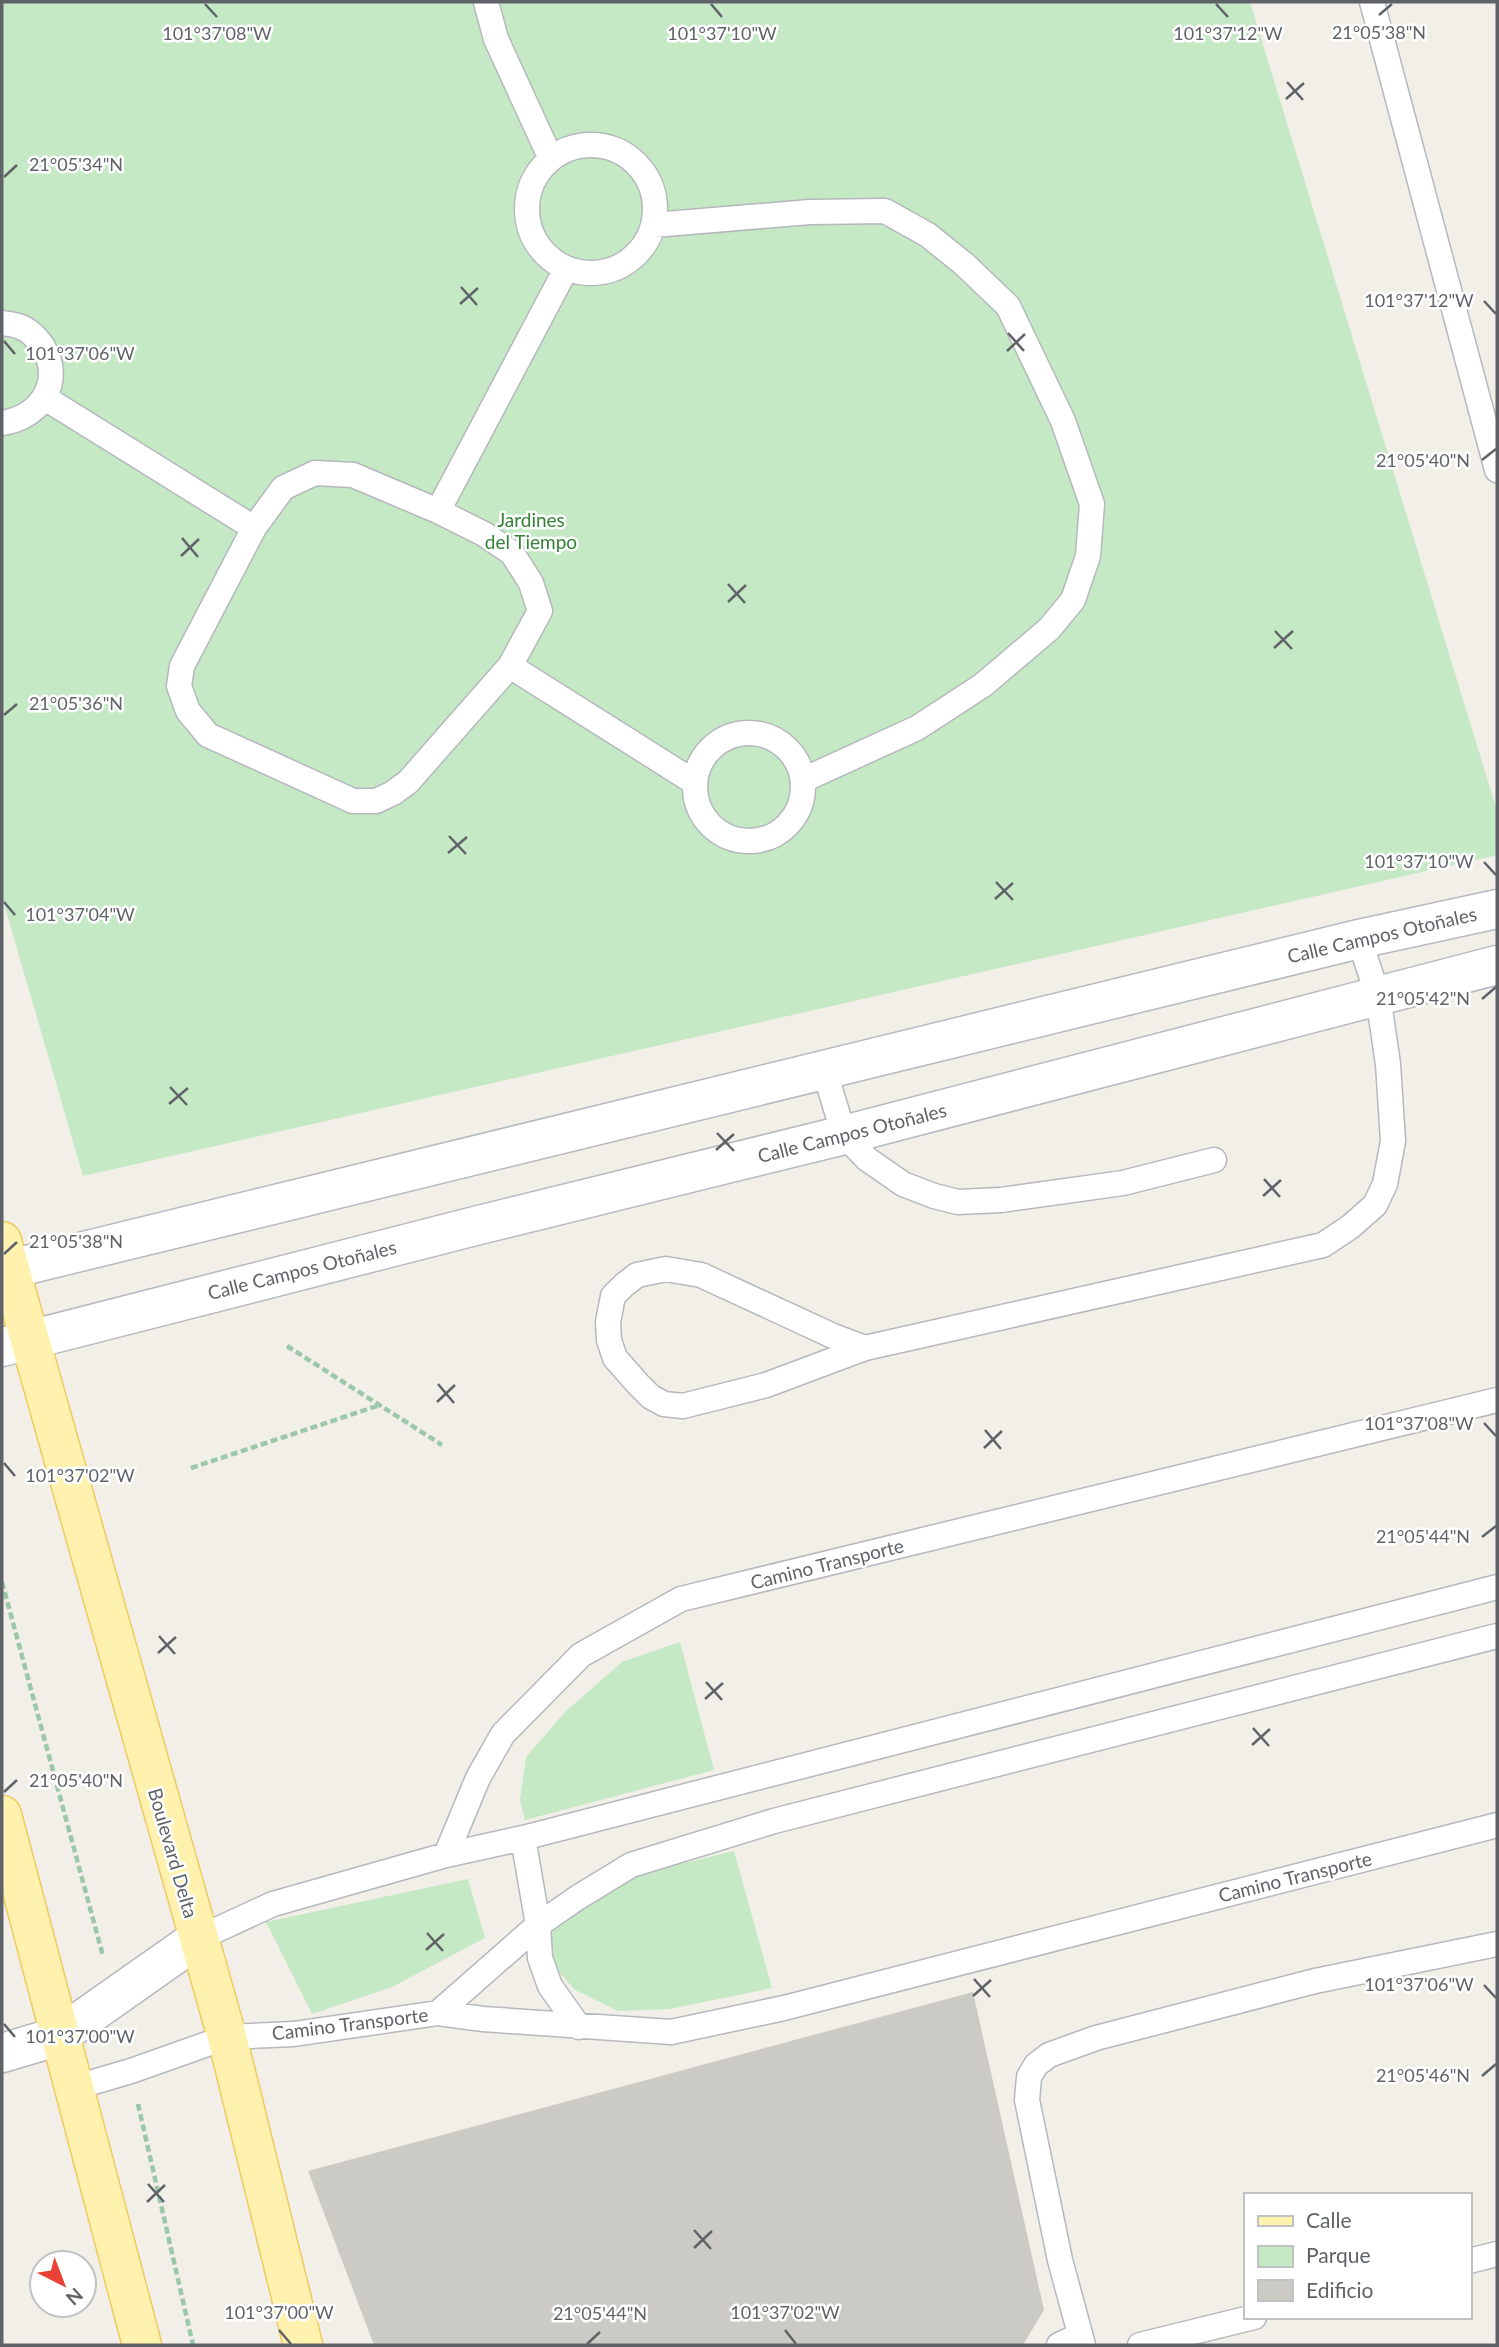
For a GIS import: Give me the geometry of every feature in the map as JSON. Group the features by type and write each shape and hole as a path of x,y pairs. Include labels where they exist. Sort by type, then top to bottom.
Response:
{"main road":[{"name":"Boulevard Delta","path":"4,1260 15,1343 227,2037 303,2345"},
{"path":"2,1815 142,2345"}],"street":[{"name":"Calle Campos Otoñales","path":"4,1260 824,1069 1359,939 1497,909"},
{"name":"Calle Campos Otoñales","path":"15,1343 844,1135 1497,965"},
{"path":"2,2053 59,2036 197,1939"}],"lane":[{"path":"486,2 496,39 551,159"},
{"path":"1372,2 1497,470"},
{"path":"594,145 616,150 635,162 649,180 655,202 654,225 645,245 629,261 610,271 588,273 566,269 548,256 534,239 527,218 528,196 536,175 551,159 571,148 594,145"},
{"path":"654,225 810,212 885,211 928,235 964,264 1008,306 1063,421 1092,504 1087,556 1073,600 1049,629 983,685 917,728 803,780"},
{"path":"438,511 566,269"},
{"path":"2,323 20,326 38,338 48,356 51,377 45,398 32,412 16,421 2,423"},
{"path":"45,398 254,528"},
{"path":"315,473 353,475 438,511 484,534 512,553 531,583 540,611 510,666 408,782 376,801 353,801 208,736 188,711 179,686 182,666 254,528 284,488 315,473"},
{"path":"510,666 694,782"},
{"path":"739,733 757,733 774,738 788,748 798,762 803,780 803,796 797,812 774,836 758,841 741,841 725,836 712,827 695,799 694,782 699,765 708,750 722,739 739,733"},
{"path":"865,1348 833,1336 702,1275 666,1269 637,1275 624,1285 613,1296 608,1322 615,1358 651,1397 682,1406 766,1385 865,1348 1323,1245 1350,1227 1375,1205 1385,1184 1393,1141 1388,1065 1378,996 1359,939"},
{"path":"824,1069 844,1135 867,1159 902,1184 958,1202 1123,1183 1214,1160"},
{"name":"Camino Transporte","path":"446,1855 478,1778 503,1734 581,1655 681,1599 1497,1395"},
{"path":"197,1939 273,1904 446,1855 523,1838 1497,1587"},
{"path":"438,2013 538,1925 631,1865 774,1821 1497,1636"},
{"name":"Camino Transporte","path":"73,2088 227,2037 294,2034 438,2013 482,2019 671,2032 784,2008 1497,1825"},
{"path":"523,1838 538,1925 540,1958 550,1986 579,2026"},
{"path":"1074,2342 1027,2100 1029,2077 1036,2065 1049,2055 1096,2038 1315,1981 1497,1944"},
{"path":"1471,2260 1497,2254"},
{"path":"1140,2345 1246,2319"}],"path":[{"path":"287,1346 442,1445"},
{"path":"191,1468 380,1405"}],"green space":[{"name":"Jardines del Tiempo","path":"2,2 1250,2 1497,811 1497,855 83,1176 2,897"},
{"path":"680,1642 714,1770 525,1820 520,1800 526,1757 565,1712 622,1662"},
{"path":"734,1851 772,1988 670,2009 618,2011 575,1990 545,1956 543,1930 636,1875"},
{"path":"468,1879 485,1938 392,1987 312,2014 266,1922"}],"building":[{"path":"973,1992 1044,2310 1023,2345 374,2345 308,2171"}]}
